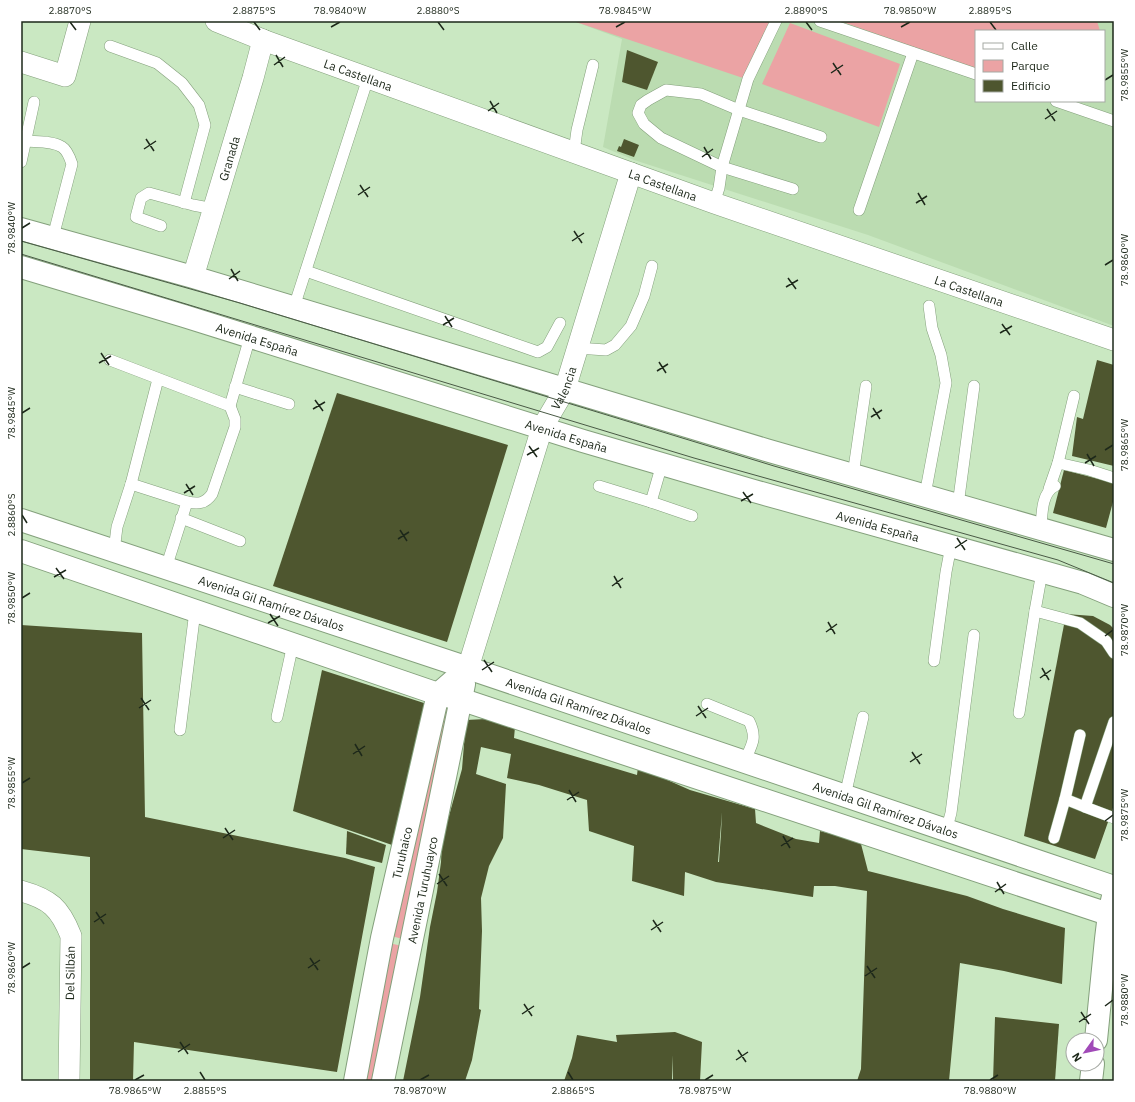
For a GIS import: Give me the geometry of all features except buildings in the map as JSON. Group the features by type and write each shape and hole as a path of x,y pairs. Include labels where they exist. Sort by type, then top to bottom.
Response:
{"main road":[{"path":"21,229 194,277 478,364 853,475 1114,550"},
{"name":"Avenida España","path":"21,267 250,336 542,428 754,491 1083,583 1114,596"},
{"name":"Avenida Gil Ramírez Dávalos","path":"21,520 468,668 1114,887"},
{"path":"21,551 438,694 460,698 1111,915"},
{"path":"438,694 468,668"},
{"path":"460,698 468,668"},
{"name":"Turuhaico","path":"355,1081 382,938 410,805 438,694"},
{"name":"Avenida Turuhuayco","path":"383,1081 460,698"},
{"path":"1097,1032 1109,969 1111,915 1114,892"},
{"path":"382,938 411,945"}],"street":[{"path":"21,62 65,76 80,21"},
{"name":"La Castellana","path":"216,21 263,40 714,203 1114,340"},
{"name":"Granada","path":"194,277 263,40"},
{"name":"Valencia","path":"468,668 542,428 565,389 631,173"},
{"name":"Del Silbán","path":"21,891 38,895 52,905 64,919 70,936 69,1081"}],"lane":[{"path":"714,203 722,167 748,79 776,21"},
{"path":"820,21 975,74"},
{"path":"110,46 157,64 182,83 199,105 206,125 184,203"},
{"path":"859,210 914,53"},
{"path":"574,152 577,130 593,64"},
{"path":"294,307 368,78"},
{"path":"793,189 722,167 661,138 644,124 638,112 641,105 666,90 700,94 739,110 821,137"},
{"path":"21,162 26,141 26,122 34,102"},
{"path":"1059,102 1114,121"},
{"path":"26,141 53,144 62,147 69,155 72,164 53,238"},
{"path":"161,226 136,218 141,198 149,193 184,203 214,209"},
{"path":"577,348 606,350 615,345 631,326 644,296 652,266"},
{"path":"306,271 538,352 547,348 560,323"},
{"path":"925,495 946,383 941,355 932,328 929,306"},
{"path":"131,484 196,504 206,501 212,494 235,427 235,419 230,406 250,336"},
{"path":"110,360 230,406"},
{"path":"114,551 117,527 131,484 158,379"},
{"path":"853,475 866,386"},
{"path":"958,505 974,386"},
{"path":"235,387 289,404"},
{"path":"1041,529 1046,495 1052,488 1074,396"},
{"path":"1058,463 1089,470 1114,478"},
{"path":"651,502 662,464"},
{"path":"599,486 692,516"},
{"path":"166,568 187,502"},
{"path":"182,518 240,541"},
{"path":"934,661 951,546"},
{"path":"1019,713 1042,572"},
{"path":"180,730 195,611"},
{"path":"1035,611 1080,623 1106,641 1114,653"},
{"path":"946,831 951,812 974,635"},
{"path":"277,717 293,644"},
{"path":"707,704 749,722 753,730 754,739 744,762"},
{"path":"845,796 862,717"},
{"path":"1085,807 1114,722"},
{"path":"1054,838 1065,800 1080,735"},
{"path":"1065,800 1114,818"}],"shaded area":[{"path":"573,21 1114,21 1114,326 868,235 634,160 603,147 622,39"}],"green space":[{"path":"573,21 772,21 743,78"},
{"path":"840,21 1097,21 1100,30 975,30 975,70"},
{"path":"790,23 900,64 879,127 762,84"},
{"path":"440,685 460,699 407,940 387,935"},
{"path":"384,942 407,947 380,1081 358,1081"}],"tram line":[{"path":"21,241 240,303 774,466 1114,564"},
{"path":"21,254 694,458 1058,560 1114,583"}]}
